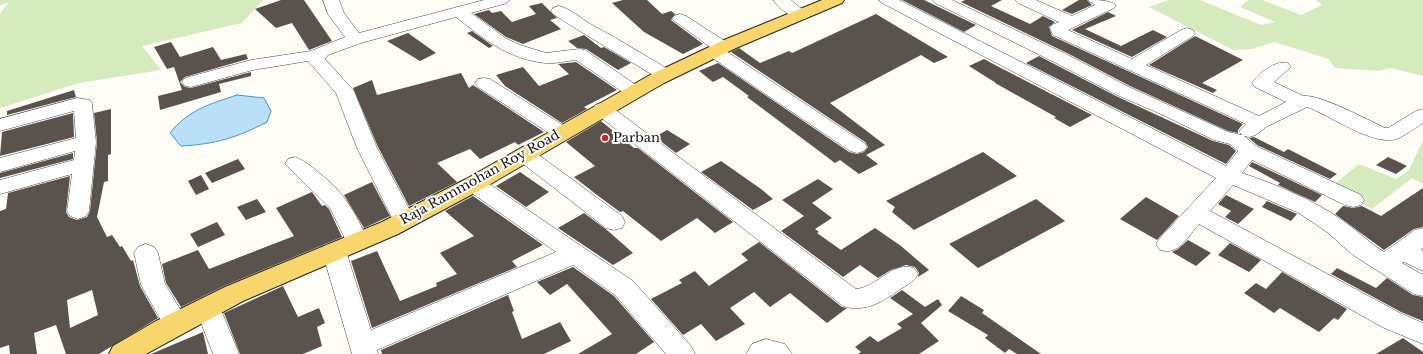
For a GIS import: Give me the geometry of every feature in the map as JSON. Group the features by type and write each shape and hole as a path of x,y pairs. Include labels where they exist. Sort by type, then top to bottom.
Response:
{"main road":[{"name":"Raja Rammohan Roy Road","path":"123,354 208,307 404,220 474,184 633,91 665,75 718,49 836,0"}],"street":[{"path":"332,0 336,14 355,39"},
{"path":"191,82 251,65 316,55 322,51 355,39 502,0"},
{"path":"781,0 801,14"},
{"path":"887,0 1229,176 1307,208 1335,226 1361,249 1423,262"},
{"path":"940,0 1122,91 1170,111 1243,145 1353,200"},
{"path":"1024,0 1071,21"},
{"path":"1096,0 1108,5 1058,28 1058,32 1259,123"},
{"path":"458,11 505,46 546,58 579,54 633,91"},
{"path":"559,11 665,75"},
{"path":"680,20 718,49 857,147"},
{"path":"1133,66 1187,33"},
{"path":"316,55 316,60 344,91 367,148 404,220"},
{"path":"1282,68 1261,83 1301,102"},
{"path":"484,83 562,133"},
{"path":"1168,244 1229,176 1243,145 1259,123 1301,102 1308,101 1382,134 1392,134 1423,115"},
{"path":"1,119 83,104 86,142 78,211"},
{"path":"602,109 852,299 870,297 906,274"},
{"path":"0,165 86,142"},
{"path":"525,155 614,222"},
{"path":"0,187 84,164"},
{"path":"295,164 321,184 334,198 344,211 357,241"},
{"path":"474,184 624,288 682,354"},
{"path":"1196,213 1391,320 1423,334"},
{"path":"1394,256 1423,236"},
{"path":"334,251 363,349 575,254"},
{"path":"146,253 153,285 176,324"},
{"path":"1394,256 1423,287"},
{"path":"208,307 226,354"},
{"path":"759,354 765,349 771,349 779,354"}],"green space":[{"path":"0,0 263,0 242,23 142,46 161,70 79,83 0,108 0,14 8,3 0,5"},
{"path":"1168,0 1200,0 1261,25 1275,22 1240,7 1249,0 1262,0 1301,15 1322,5 1316,0 1423,0 1423,76 1390,68 1378,71 1335,68 1329,59 1274,42 1252,49 1233,50 1149,7"},
{"path":"1423,140 1423,184 1412,178 1372,209 1332,186 1359,164 1396,179 1409,170"}],"water":[{"path":"237,95 264,98 271,111 267,122 235,136 205,144 181,146 170,133 177,125 192,113"}],"building":[{"path":"281,0 304,0 332,41 309,50 292,23 276,28 255,9"},
{"path":"623,0 647,0 662,14 671,11 675,14 671,20 703,44 683,54 644,32 612,3"},
{"path":"902,0 924,0 976,25 964,32"},
{"path":"965,0 1002,0 991,6 1030,24 1043,16 1055,22 1049,27 1052,36 1243,124 1238,130 1238,133 1228,131 1130,86 1067,53 961,2"},
{"path":"1079,0 1087,0 1092,5 1072,14 1062,10"},
{"path":"542,3 557,18 550,20 561,29 523,44 506,37 474,14 489,10 492,13 501,11 512,22 536,14 529,6"},
{"path":"1108,12 1116,16 1085,29 1121,46 1153,30 1167,37 1132,57 1072,30"},
{"path":"876,14 948,57 934,63 921,55 830,103 885,145 866,155 878,164 859,174 840,160 835,163 747,97 749,96 723,77 713,82 699,71 718,63 849,152 857,154 864,152 868,147 865,142 731,52 739,48 760,63 789,51 792,53"},
{"path":"472,31 493,46 489,48 467,33"},
{"path":"408,33 436,53 420,61 387,41"},
{"path":"584,35 601,48 604,47 631,63 618,70 586,49 577,48 568,41"},
{"path":"1195,36 1243,60 1202,83 1217,90 1213,93 1149,65"},
{"path":"171,42 180,57 213,47 221,60 246,54 248,59 185,77 180,82 185,87 191,88 251,72 251,76 219,84 221,92 160,110 158,96 182,90 174,67 167,69 154,47"},
{"path":"1039,56 1116,96 1213,141 1229,145 1236,151 1226,164 1026,63"},
{"path":"984,59 1092,115 1070,127 1054,118 1056,117 995,83 969,66"},
{"path":"576,62 617,90 584,107 587,109 562,123 505,86 496,75 523,67 539,86 569,74 558,64"},
{"path":"461,73 469,88 473,85 544,132 518,145 515,142 480,159 470,149 437,163 457,182 409,206 378,147 353,88 372,80 377,95"},
{"path":"74,90 76,97 7,115 7,111"},
{"path":"111,109 111,154 108,155 108,181 104,182 97,217 107,237 112,235 120,247 122,246 131,261 133,260 140,286 158,318 99,354 66,354 56,325 34,333 37,354 10,354 9,345 0,348 0,211 6,209 8,193 70,176 66,212 69,217 77,220 87,217 90,211 97,142 94,113","holes":["92,290 98,315 70,328 67,300"]},
{"path":"73,113 74,137 0,156 2,132"},
{"path":"601,121 634,148 638,148 733,222 715,233 697,218 661,241 623,211 620,212 597,195 574,177 595,166 566,142"},
{"path":"667,130 690,144 676,153 655,137"},
{"path":"1254,137 1284,152 1288,149 1337,174 1330,179 1257,145 1249,138"},
{"path":"983,152 1017,176 914,230 892,212 895,207 886,201"},
{"path":"73,153 73,159 0,178 0,173"},
{"path":"1388,157 1407,166 1396,174 1376,165"},
{"path":"238,159 245,169 212,183 205,173"},
{"path":"721,161 773,199 753,210 701,172"},
{"path":"1252,162 1322,195 1315,202 1278,185 1280,183 1249,166"},
{"path":"520,172 549,192 526,207 496,186"},
{"path":"201,175 209,189 196,195 188,181"},
{"path":"818,179 833,189 812,203 832,218 815,229 819,232 817,233 841,250 875,228 901,246 929,270 918,277 919,273 915,267 906,265 891,270 878,278 860,265 843,277 781,231 804,216 782,200"},
{"path":"372,182 390,216 364,228 344,195"},
{"path":"1423,188 1423,227 1414,229 1384,250 1335,214 1343,206 1353,208 1362,206 1381,216"},
{"path":"312,192 322,206 325,205 329,209 342,237 224,286 181,307 166,283 162,264 198,250 209,269 294,236 276,208"},
{"path":"1226,195 1254,209 1238,224 1225,217 1231,211 1218,204"},
{"path":"473,196 543,245 512,261 517,267 372,328 351,261 377,251 400,301 437,286 436,283 457,274 440,253 474,236 445,211"},
{"path":"1146,197 1179,216 1157,240 1120,219"},
{"path":"257,199 266,212 246,220 237,207"},
{"path":"1036,199 1065,221 978,268 949,244"},
{"path":"1267,201 1297,214 1291,221 1262,207"},
{"path":"584,213 607,230 633,253 613,265 558,228"},
{"path":"217,222 225,235 198,247 190,234"},
{"path":"1188,240 1211,253 1196,266 1172,252"},
{"path":"759,242 842,307 847,308 827,323 790,293 770,307 754,292 730,308 745,324 716,341 701,324 683,335 651,299 682,283 679,280 695,271 709,286 748,260 741,254"},
{"path":"1230,243 1261,260 1249,272 1218,255"},
{"path":"573,267 614,296 654,342 636,354 578,354 612,334 567,284 550,295 537,282"},
{"path":"1337,268 1376,288 1387,278 1413,295 1423,297 1423,321 1401,312 1331,274"},
{"path":"1282,272 1347,309 1338,320 1334,318 1319,332 1280,308 1274,313 1244,293 1256,283 1266,289"},
{"path":"283,286 298,317 319,308 325,323 317,327 322,346 303,354 240,354 224,313"},
{"path":"902,290 925,307 938,299 942,305 921,323 939,341 919,354 858,354 861,352 855,347 870,336 878,342 902,328 897,324 913,314 890,298"},
{"path":"508,295 514,311 512,312 522,339 560,322 571,341 544,354 382,354 381,350"},
{"path":"961,296 984,310 982,313 1041,354 1017,354 1009,349 1005,353 985,338 988,335 948,311"},
{"path":"203,332 208,354 151,354"},
{"path":"1403,338 1423,352 1423,354 1376,354"}],"place":[{"name":"Parban","path":"605,138"}]}
